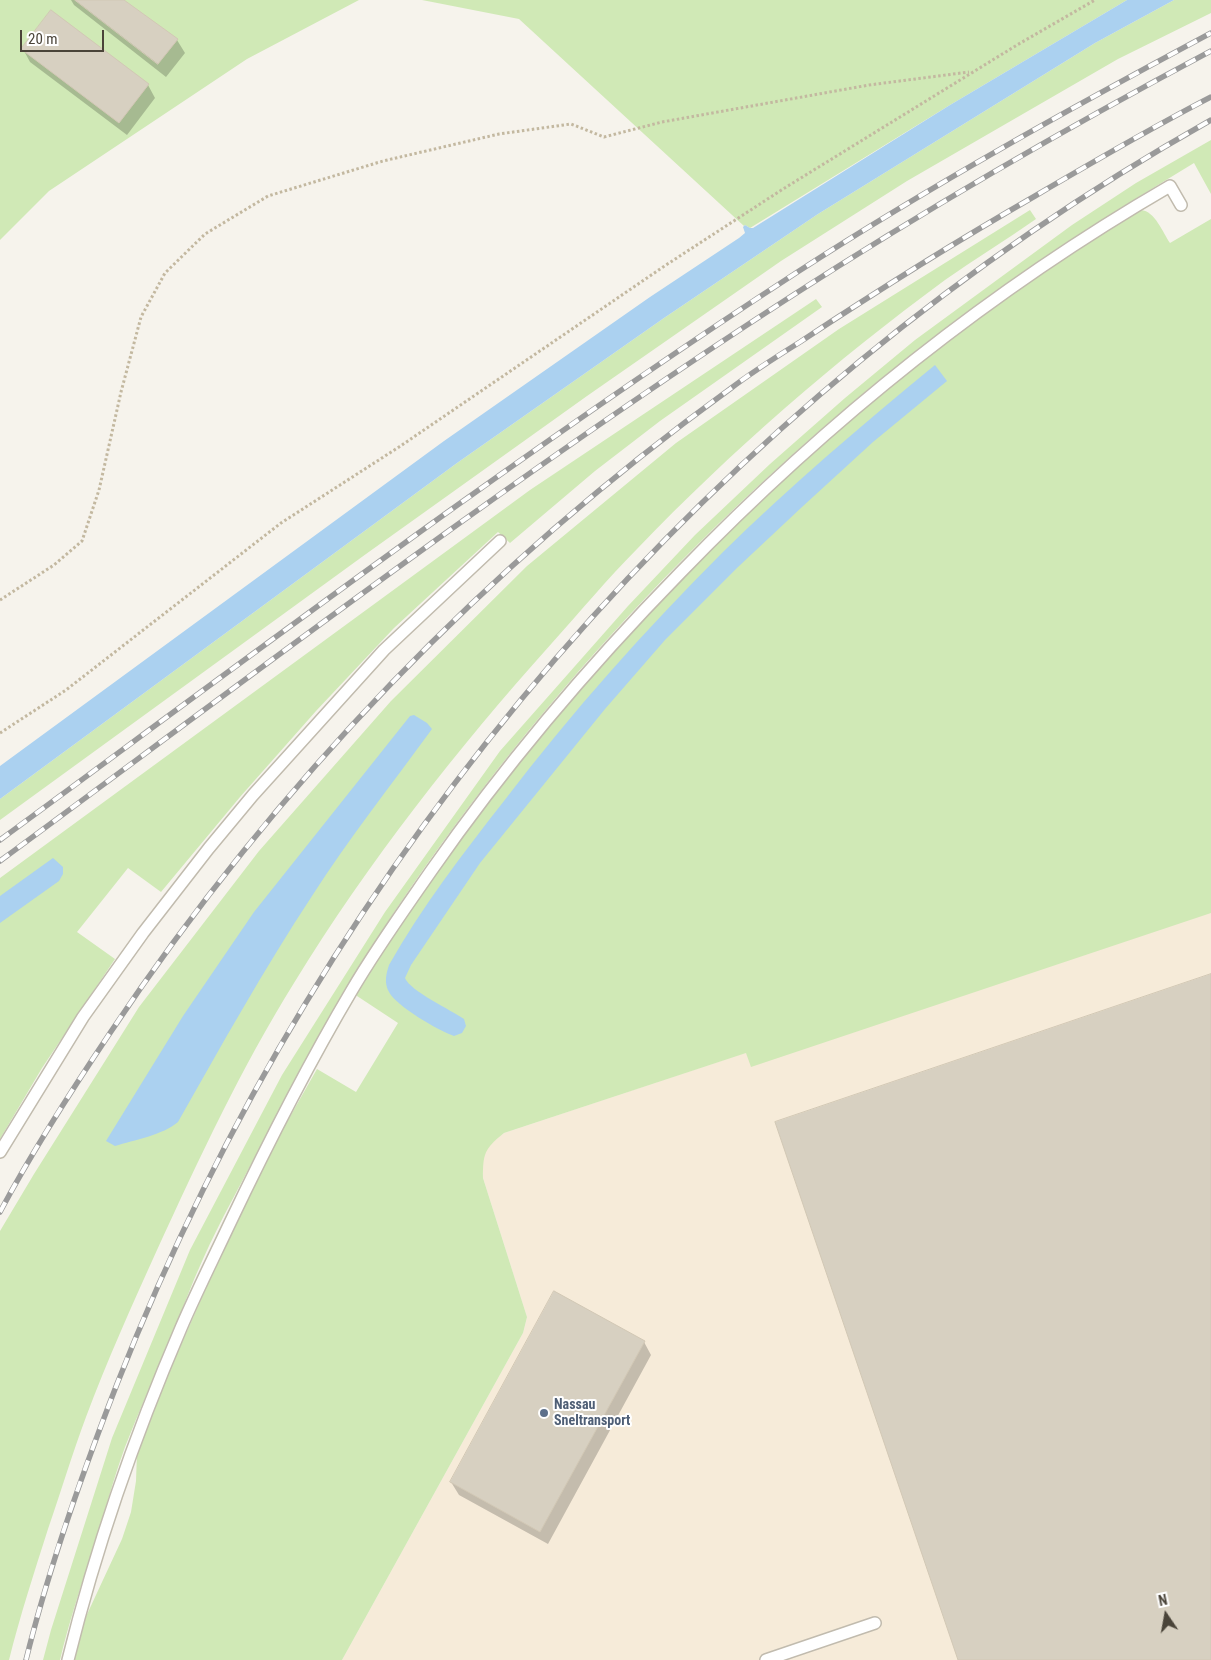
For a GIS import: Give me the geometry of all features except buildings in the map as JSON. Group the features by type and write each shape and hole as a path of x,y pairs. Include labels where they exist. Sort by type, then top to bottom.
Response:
{"lane":[{"path":"68,1660 76,1627 106,1529 138,1436 181,1326 268,1143 352,990 456,835 519,752 612,644 706,546 779,475 854,409 924,352 994,299 1080,240 1170,186 1181,205"},
{"path":"0,1152 83,1017 143,933 209,848 253,795 384,650 500,541"},
{"path":"766,1660 875,1624"}],"path":[{"path":"0,733 66,690 281,524 399,447 675,260 783,189 972,72 1095,0"},
{"path":"0,600 54,565 82,541 100,490 121,392 140,317 165,273 205,234 268,196 383,161 499,134 571,124 604,137 662,122 869,84 972,72"}],"shaded area":[{"path":"1211,898 1211,1660 342,1660 523,1333 527,1317 483,1178 483,1158 487,1148 495,1140 504,1133"}],"green space":[{"path":"0,0 359,0 247,59 49,191 0,240"},
{"path":"422,0 1127,0 950,105 750,228 744,226 519,19"},
{"path":"1174,0 1211,0 1211,13 1118,59 907,181 781,261 587,396 366,554 0,820 0,799 457,463 664,318 818,214 1095,43"},
{"path":"1211,140 1211,194 1194,163 1054,251 921,347 845,409 698,544 629,616 562,691 499,768 439,847 367,955 304,1063 223,1217 199,1269 125,1447 75,1604 60,1660 43,1660 112,1438 190,1250 282,1075 385,912 500,751 628,606 695,535 770,464 845,398 915,340 1072,225 1136,183"},
{"path":"1030,210 1036,219 945,280 864,342 824,374 709,477 626,560 517,683 448,765 383,850 322,938 294,983 238,1081 205,1148 129,1312 94,1396 32,1578 9,1660 0,1660 0,1231 139,1007 259,851 391,701 527,566 676,443 839,329"},
{"path":"1141,210 1146,211 1154,218 1170,243 1211,219 1211,913 751,1067 746,1053 504,1133 492,1143 486,1152 483,1163 483,1178 527,1317 523,1333 342,1660 74,1660 83,1623 122,1539 131,1512 136,1481 137,1453 173,1363 221,1254 271,1150 317,1069 356,1092 398,1023 357,996 357,992 417,901 480,811 586,682 649,612 715,545 804,460 937,350 1047,268 1083,244"},
{"path":"816,299 822,307 660,421 595,471 510,543 498,532 394,628 316,711 240,797 161,892 128,868 77,932 115,959 42,1068 0,1139 0,878 530,490"}],"water":[{"path":"1127,0 1174,0 1095,43 818,214 664,318 457,463 0,799 0,766 444,441 650,297 739,238 745,233 743,227 745,225 753,228 950,105"},
{"path":"935,365 947,381 873,442 802,507 738,567 665,640 605,709 480,863 411,965 405,978 414,989 464,1019 466,1026 462,1033 454,1036 447,1033 429,1024 400,1004 389,992 386,985 386,975 389,965 401,944 443,881 489,820 582,704 665,611 774,503 880,410"},
{"path":"414,715 427,723 432,729 326,874 260,980 178,1122 172,1127 156,1134 115,1146 106,1141 183,1016 254,912 410,716"},
{"path":"53,858 63,867 63,874 59,881 0,923 0,896"}],"railway":[{"path":"0,840 495,478 799,271 951,178 1211,33"},
{"path":"0,861 291,645 487,503 686,366 787,299 944,202 1103,110 1211,51"},
{"path":"0,1212 81,1077 174,941 243,852 315,766 391,684 471,604 554,529 640,457 755,371 975,231 1122,145 1211,97"},
{"path":"26,1660 56,1555 104,1418 117,1384 203,1189 306,1003 424,825 556,658 702,503 860,361 1030,233 1211,120"}],"place":[{"name":"Nassau Sneltransport","path":"544,1413"}]}
